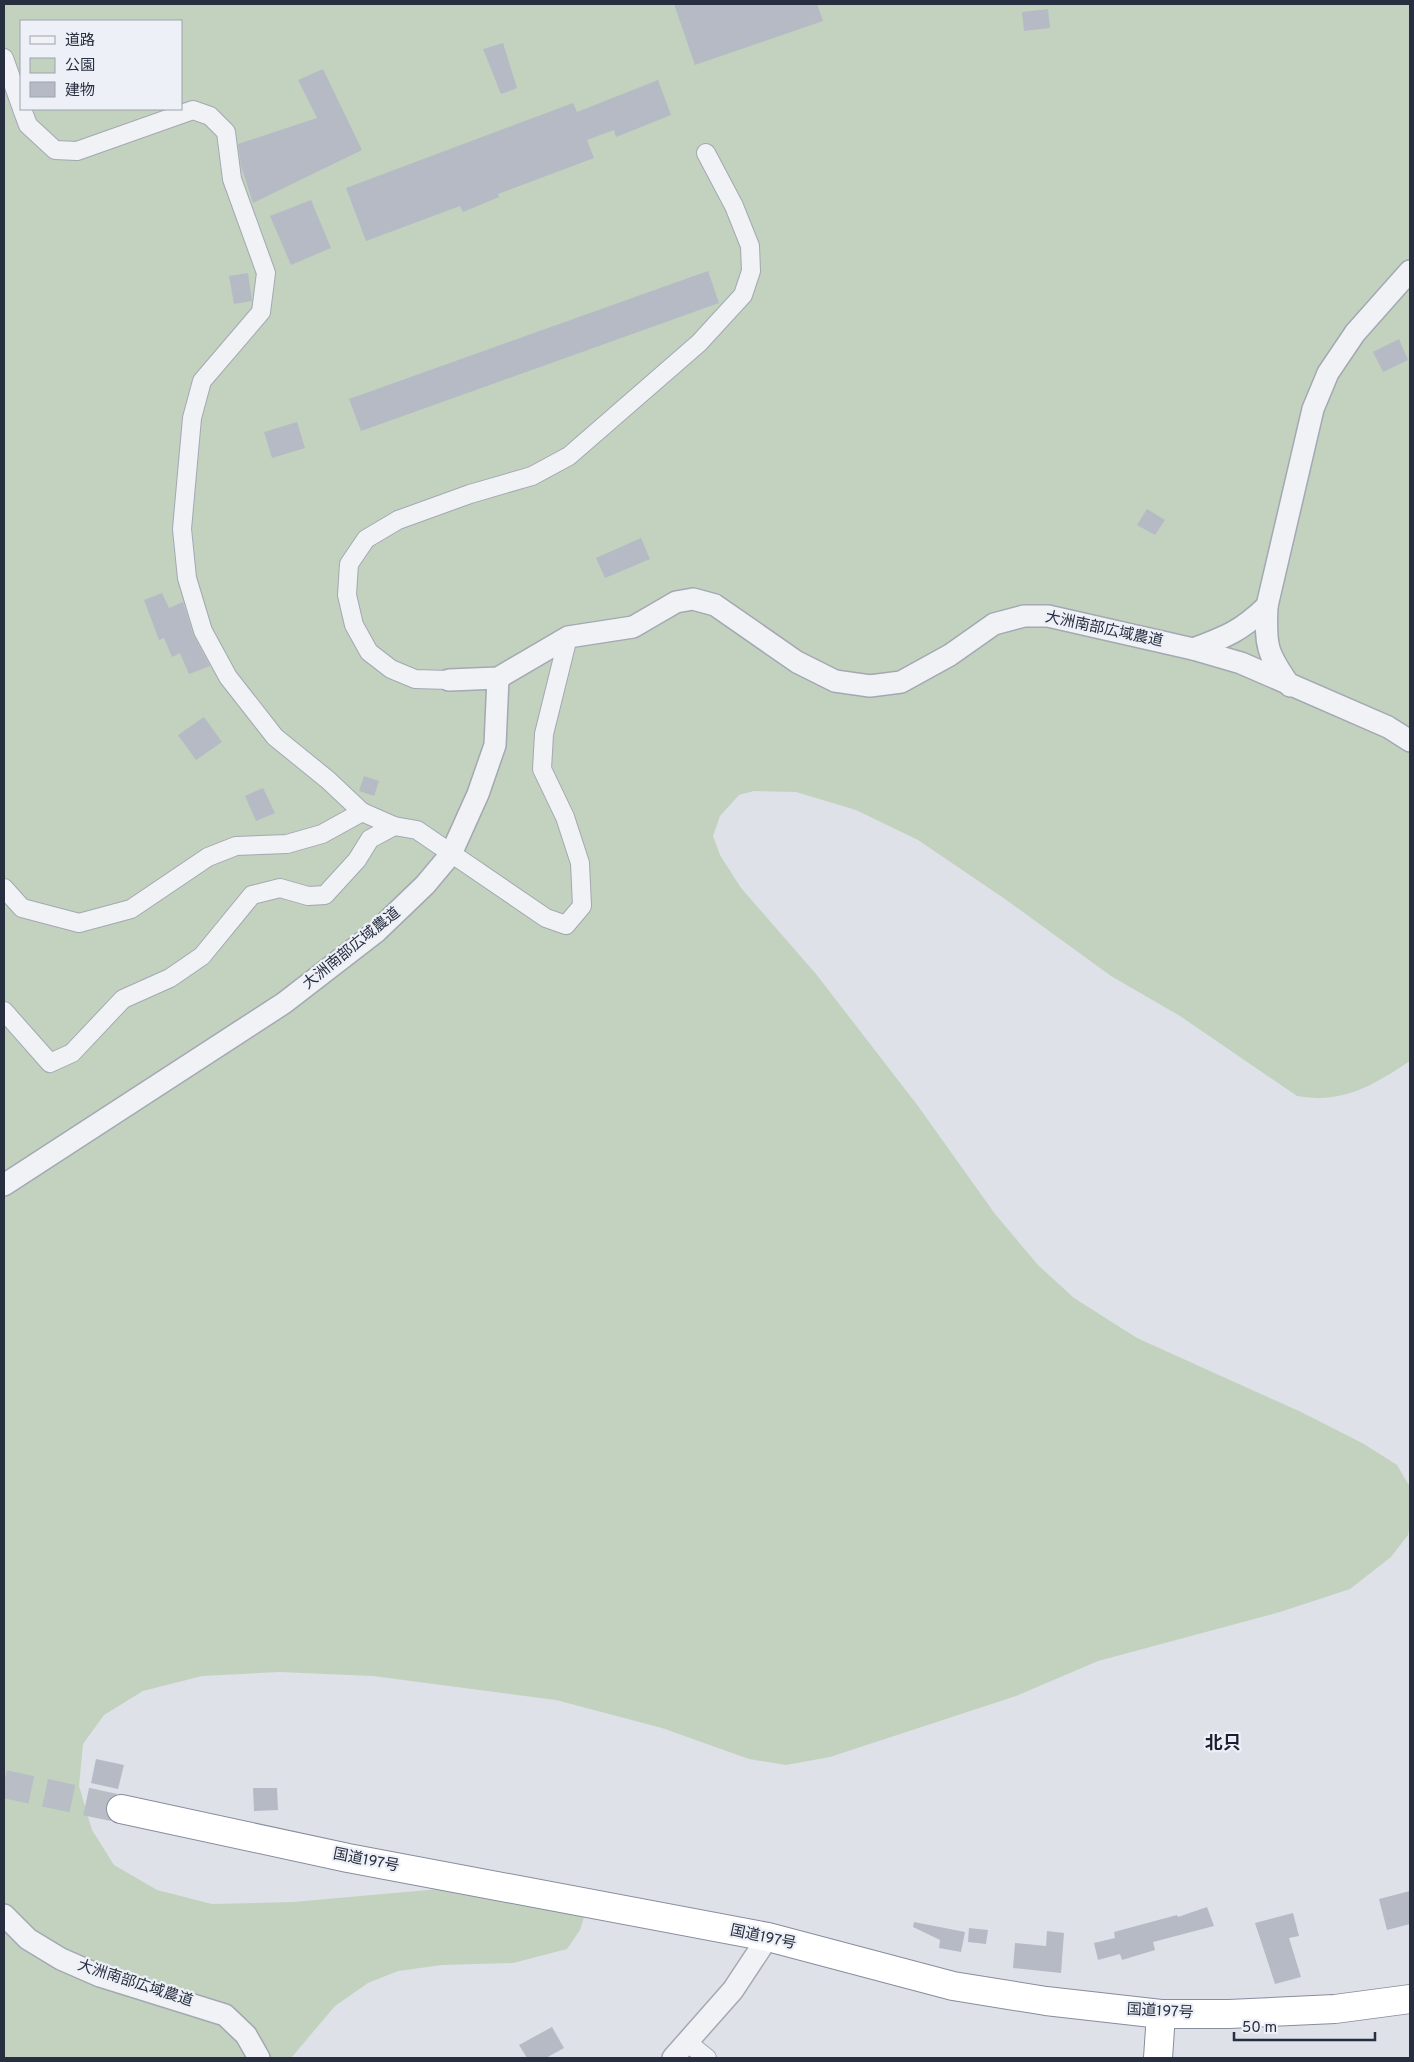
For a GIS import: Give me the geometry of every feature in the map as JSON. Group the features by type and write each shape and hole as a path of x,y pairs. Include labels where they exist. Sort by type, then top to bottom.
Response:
{"highway":[{"name":"国道197号","path":"120,1809 348,1858 768,1937 953,1986 1046,2001 1161,2014 1229,2014 1335,2009 1410,2000"},
{"path":"1158,2058 1161,2014"}],"street":[{"path":"4,58 20,102"},
{"path":"23,110 28,125 55,150 77,151 193,110 210,116 226,132 232,179 266,273 261,312 202,381 192,418 182,529 188,578 203,631 228,676 275,737 328,780 362,812 394,826 417,830 546,918 566,925 582,906 580,863 564,817 542,769 544,734 568,637"},
{"path":"498,678 415,679 391,669 369,652 354,625 347,595 349,564 366,539 398,520 470,494 532,476 569,456 700,343 743,295 751,272 750,246 734,206 706,152"},
{"path":"1290,686 1272,660 1266,637 1267,606 1313,409 1328,373 1355,333 1410,271"},
{"name":"大洲南部広域農道","path":"4,1186 284,1003 376,932 425,885 450,854 478,794 495,745 498,678 568,637 632,627 676,602 694,600 715,605 797,662 835,681 870,686 900,682 950,655 994,624 1024,616 1048,616 1193,649 1241,663 1290,686 1388,727 1410,741"},
{"path":"1193,649 1233,634 1247,625 1267,606"},
{"path":"4,888 22,908 79,923 131,909 208,857 236,846 287,844 322,834 362,812"},
{"path":"4,1012 50,1063 72,1053 123,999 170,978 202,956 252,895 280,888 308,896 325,895 357,860 370,839 394,826"},
{"name":"大洲南部広域農道","path":"4,1915 28,1939 61,1959 100,1976 190,2002 225,2015 246,2035 259,2058"},
{"path":"673,2058 733,1990 768,1937"},
{"path":"688,2042 708,2058"}],"green space":[{"path":"4,4 1410,4 1410,1061 1383,1078 1356,1091 1329,1097 1297,1096 1180,1016 1111,976 1005,899 918,840 856,810 796,792 754,791 739,795 720,816 713,836 720,855 741,888 816,974 918,1106 995,1214 1038,1265 1074,1298 1137,1338 1301,1412 1364,1444 1397,1465 1410,1487 1408,1535 1391,1557 1350,1589 1280,1612 1098,1661 1016,1696 830,1757 786,1765 749,1759 662,1728 556,1700 373,1676 279,1672 202,1676 143,1691 104,1715 83,1744 79,1786 92,1830 114,1865 157,1890 212,1904 293,1902 519,1882 570,1889 584,1917 580,1930 567,1949 513,1963 442,1965 398,1971 368,1983 335,2006 291,2058 4,2058"}],"building":[{"path":"674,4 817,4 823,21 695,65"},
{"path":"1048,9 1050,28 1024,31 1022,12"},
{"path":"503,43 517,88 501,94 483,49"},
{"path":"323,69 362,150 253,203 241,166 238,144 317,118 298,80"},
{"path":"658,80 671,115 616,137 614,130 587,140 594,158 498,194 499,197 463,212 460,206 366,241 346,188 573,103 577,112"},
{"path":"311,200 331,248 291,265 270,216"},
{"path":"708,271 719,303 361,431 349,399"},
{"path":"248,273 252,301 234,304 229,276"},
{"path":"1399,339 1408,360 1383,372 1373,352"},
{"path":"297,422 305,448 272,458 264,432"},
{"path":"1147,509 1165,520 1155,535 1137,525"},
{"path":"641,538 650,559 605,578 596,558"},
{"path":"162,593 169,608 183,602 193,634 210,666 189,674 180,653 172,657 164,638 159,640 144,600"},
{"path":"204,717 222,742 196,760 178,735"},
{"path":"364,776 379,781 374,796 359,791"},
{"path":"263,788 275,813 256,821 245,796"},
{"path":"96,1759 124,1765 118,1789 91,1783"},
{"path":"253,1788 277,1788 278,1810 254,1811"},
{"path":"1410,1891 1410,1924 1387,1930 1379,1899"},
{"path":"1207,1907 1214,1926 1153,1942 1155,1950 1122,1960 1120,1954 1098,1960 1094,1943 1115,1938 1114,1932 1177,1915 1178,1917"},
{"path":"1293,1913 1299,1936 1289,1938 1301,1977 1275,1984 1255,1923"},
{"path":"914,1922 965,1932 961,1952 939,1948 940,1940 913,1927"},
{"path":"969,1928 988,1930 986,1944 968,1942"},
{"path":"1047,1931 1064,1933 1061,1973 1013,1968 1015,1943 1046,1946"},
{"path":"552,2027 564,2048 546,2058 527,2058 519,2045"}],"tunnel":[{"path":"4,1784 121,1809"}],"district":[{"name":"北只","path":"1223,1744"}]}
